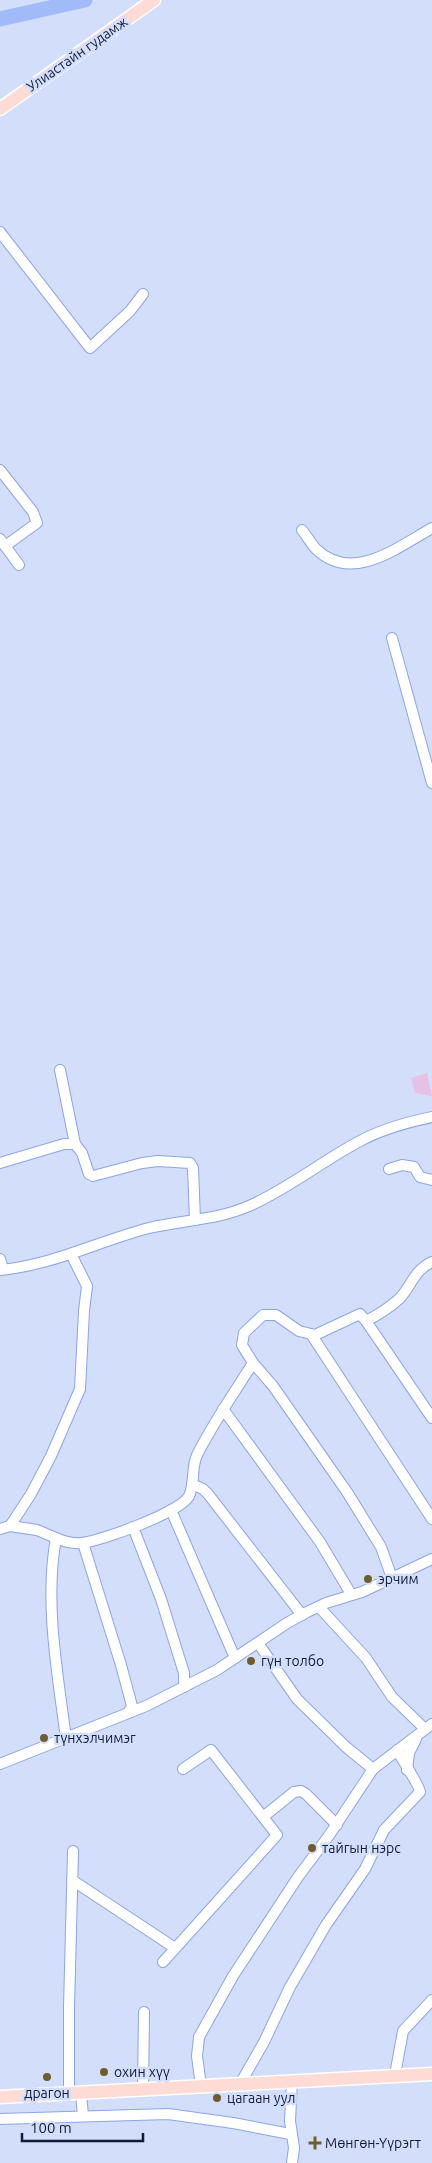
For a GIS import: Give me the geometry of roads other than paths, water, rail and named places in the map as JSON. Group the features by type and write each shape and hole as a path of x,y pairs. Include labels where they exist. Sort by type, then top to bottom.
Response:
{"main road":[{"name":"Улиастайн гудамж","path":"0,109 154,0"},
{"path":"0,2097 432,2074"}],"street":[{"path":"0,232 90,348 130,311 143,294"},
{"path":"0,470 33,512 37,523 2,542 18,565"},
{"path":"302,530 317,549 333,560 347,565 364,563 376,558 432,528"},
{"path":"392,638 432,783"},
{"path":"60,1070 75,1144 82,1153 89,1174 93,1176 142,1163 158,1161 190,1164 192,1168 195,1220"},
{"path":"1,1266 33,1265 151,1228 224,1215 250,1205 360,1141 390,1128 432,1117"},
{"path":"0,1162 64,1144 75,1144"},
{"path":"389,1169 402,1165 414,1167 420,1177 432,1180"},
{"path":"5,1528 42,1474 80,1389 87,1286 71,1254"},
{"path":"366,1321 386,1310 400,1298 413,1278 432,1262"},
{"path":"392,1578 381,1547 347,1492 273,1386 253,1363 242,1345 244,1333 263,1316 276,1315 300,1332 315,1335 360,1314 432,1418"},
{"path":"311,1334 432,1519"},
{"path":"5,1528 37,1530 69,1544 83,1543 133,1527 171,1510 189,1496 196,1458 223,1408 253,1363"},
{"path":"223,1408 320,1542 351,1594"},
{"path":"192,1484 203,1488 302,1615"},
{"path":"171,1510 235,1658"},
{"path":"133,1527 161,1599 184,1674 184,1687"},
{"path":"56,1538 52,1572 52,1624 66,1739"},
{"path":"83,1543 132,1706 128,1713"},
{"path":"0,1764 66,1739 184,1687 217,1670 302,1615 351,1594 362,1592 432,1559"},
{"path":"319,1607 366,1658 392,1697 425,1730"},
{"path":"258,1643 283,1681 308,1711 373,1770"},
{"path":"201,2086 197,2046 205,2023 233,1976 298,1877 337,1825 373,1770 425,1730"},
{"path":"407,1770 406,1762 409,1753 425,1730"},
{"path":"163,1962 277,1835 211,1750 183,1769"},
{"path":"240,2084 268,2034 290,1987 326,1925 365,1868 384,1830 420,1792 419,1785 407,1770 397,1750"},
{"path":"263,1816 294,1792 301,1790 337,1825"},
{"path":"73,1851 75,2094 84,2116"},
{"path":"72,1880 175,1948"},
{"path":"395,2075 404,2031 432,2000"},
{"path":"143,2090 144,2012"},
{"path":"292,2081 290,2134 294,2148 292,2163"},
{"path":"0,2119 168,2114 233,2123 290,2134"}],"waterway":[{"path":"0,19 85,0"}],"place":[{"name":"эрчим","path":"368,1579"},
{"name":"гүн толбо","path":"251,1661"},
{"name":"түнхэлчимэг","path":"44,1738"},
{"name":"тайгын нэрс","path":"312,1848"},
{"name":"охин хүү","path":"104,2072"},
{"name":"драгон","path":"47,2077"},
{"name":"цагаан уул","path":"217,2098"},
{"name":"Мөнгөн-Үүрэгт","path":"315,2143"}]}
